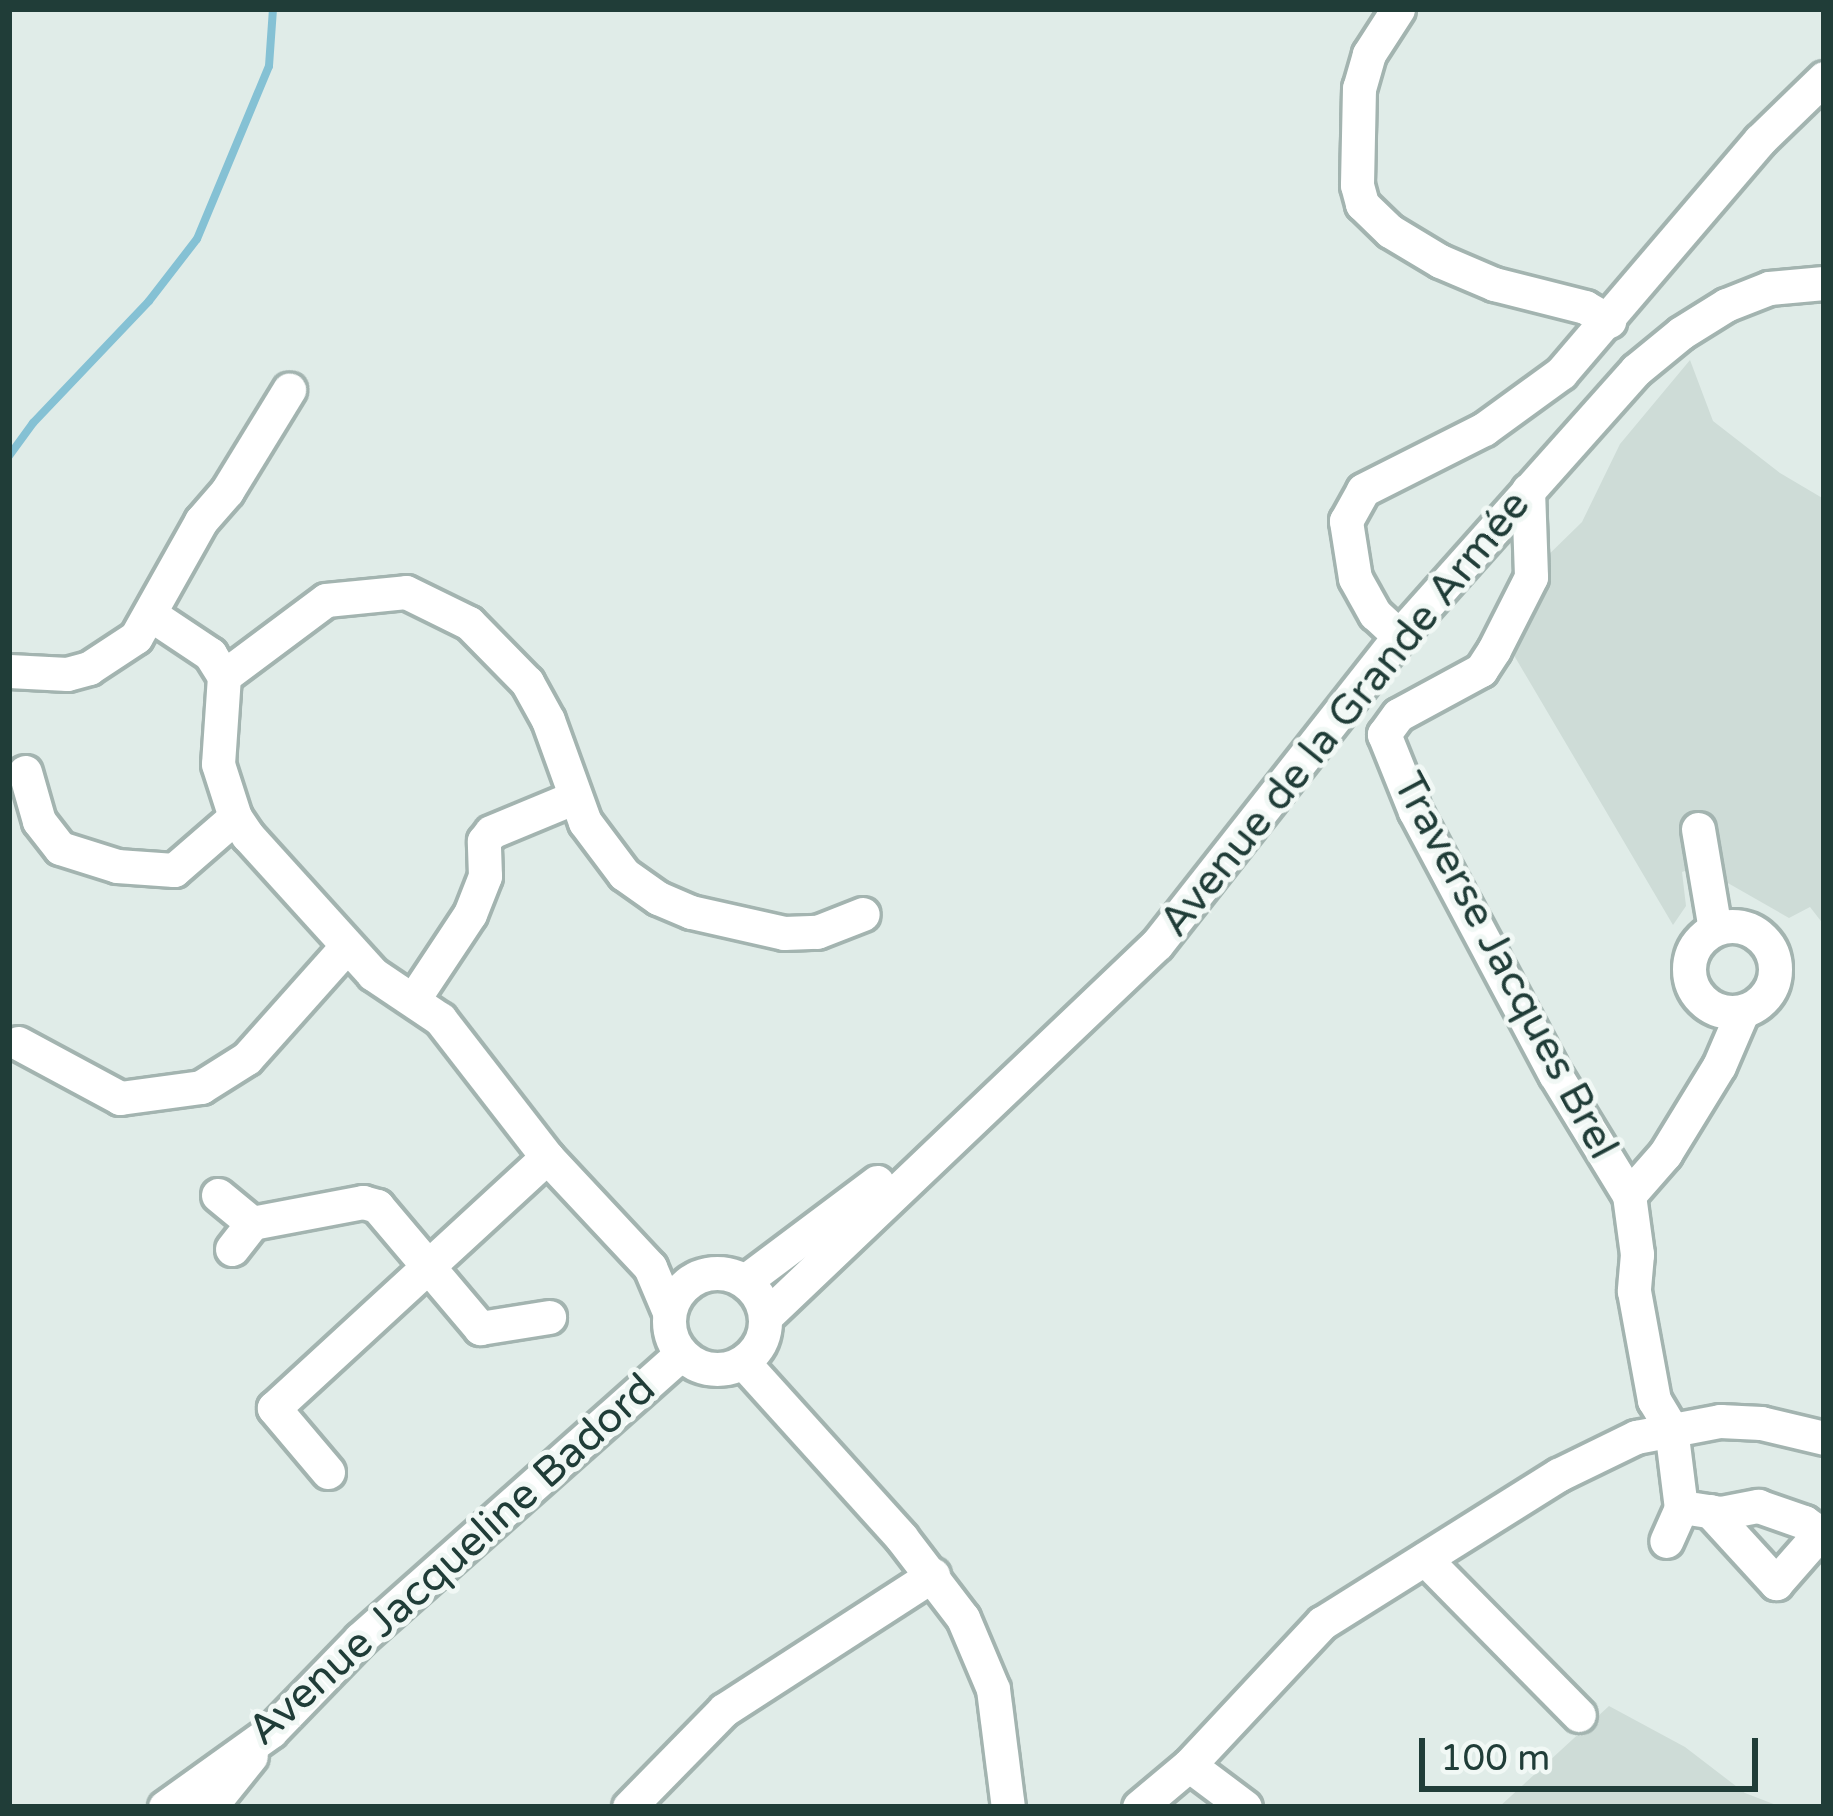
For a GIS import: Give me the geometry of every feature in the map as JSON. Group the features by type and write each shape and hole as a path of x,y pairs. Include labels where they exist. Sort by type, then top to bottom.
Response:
{"street":[{"path":"1398,9 1370,54 1359,88 1357,185 1363,204 1390,230 1440,261 1494,284 1586,307 1610,321"},
{"path":"1399,636 1375,614 1355,578 1346,521 1363,490 1484,429 1561,374 1760,140 1824,78"},
{"name":"Avenue de la Grande Armée","path":"765,1316 1157,944 1399,636 1636,370 1681,333 1769,288 1824,283"},
{"path":"9,671 43,675 89,668 136,638 153,616 201,521 227,491 289,390"},
{"name":"Traverse Jacques Brel","path":"1528,490 1531,577 1494,650 1481,670 1398,715 1384,734 1415,811 1556,1075 1629,1195 1637,1254 1634,1291 1654,1400 1671,1429 1696,1509"},
{"path":"224,676 299,615 326,600 406,592 470,623 526,682 548,720 575,796 601,847 624,874 658,898 784,933 817,932 863,914"},
{"path":"153,616 210,654 224,676 218,764 235,817 373,974 440,1019 547,1157 650,1267 681,1354 717,1370 743,1362 761,1342 765,1316 745,1281 713,1273 693,1280 669,1312"},
{"path":"25,772 39,821 60,848 118,866 174,869 235,817"},
{"path":"413,1000 479,895 484,841 491,832 575,796"},
{"path":"1698,829 1715,929"},
{"path":"1629,1195 1665,1154 1719,1066 1741,1015 1767,994 1777,960 1766,940 1742,927 1715,929 1700,940 1690,958 1690,985 1702,1001 1741,1015"},
{"path":"18,1043 120,1098 201,1087 247,1058 346,947"},
{"name":"Avenue de la Grande Armée","path":"745,1281 995,1097"},
{"path":"328,1472 274,1408 547,1157"},
{"path":"218,1196 242,1236 363,1202 377,1206 480,1328 549,1317"},
{"path":"650,1267 693,1280"},
{"name":"Avenue Jacqueline Badord","path":"165,1807 271,1731 360,1640 681,1354"},
{"path":"743,1362 933,1575 963,1618 993,1689 1008,1807"},
{"path":"1139,1807 1190,1765 1322,1623 1594,1456 1671,1429 1720,1421 1761,1423 1824,1438"},
{"path":"1666,1541 1696,1509 1758,1506 1822,1534 1776,1583 1696,1509"},
{"path":"1425,1559 1579,1715"},
{"path":"629,1807 724,1710 933,1575"},
{"path":"210,1807 271,1731"},
{"path":"1190,1765 1245,1807"}],"shaded area":[{"path":"1690,360 1713,421 1780,473 1824,499 1824,925 1810,907 1789,918 1698,866 1682,872 1686,906 1673,925 1505,640 1537,566 1582,522 1620,444"},
{"path":"1609,1706 1685,1747 1745,1793 1781,1807 1499,1807"}],"waterway":[{"path":"9,456 33,423 149,301 197,239 269,66 273,9"}]}
